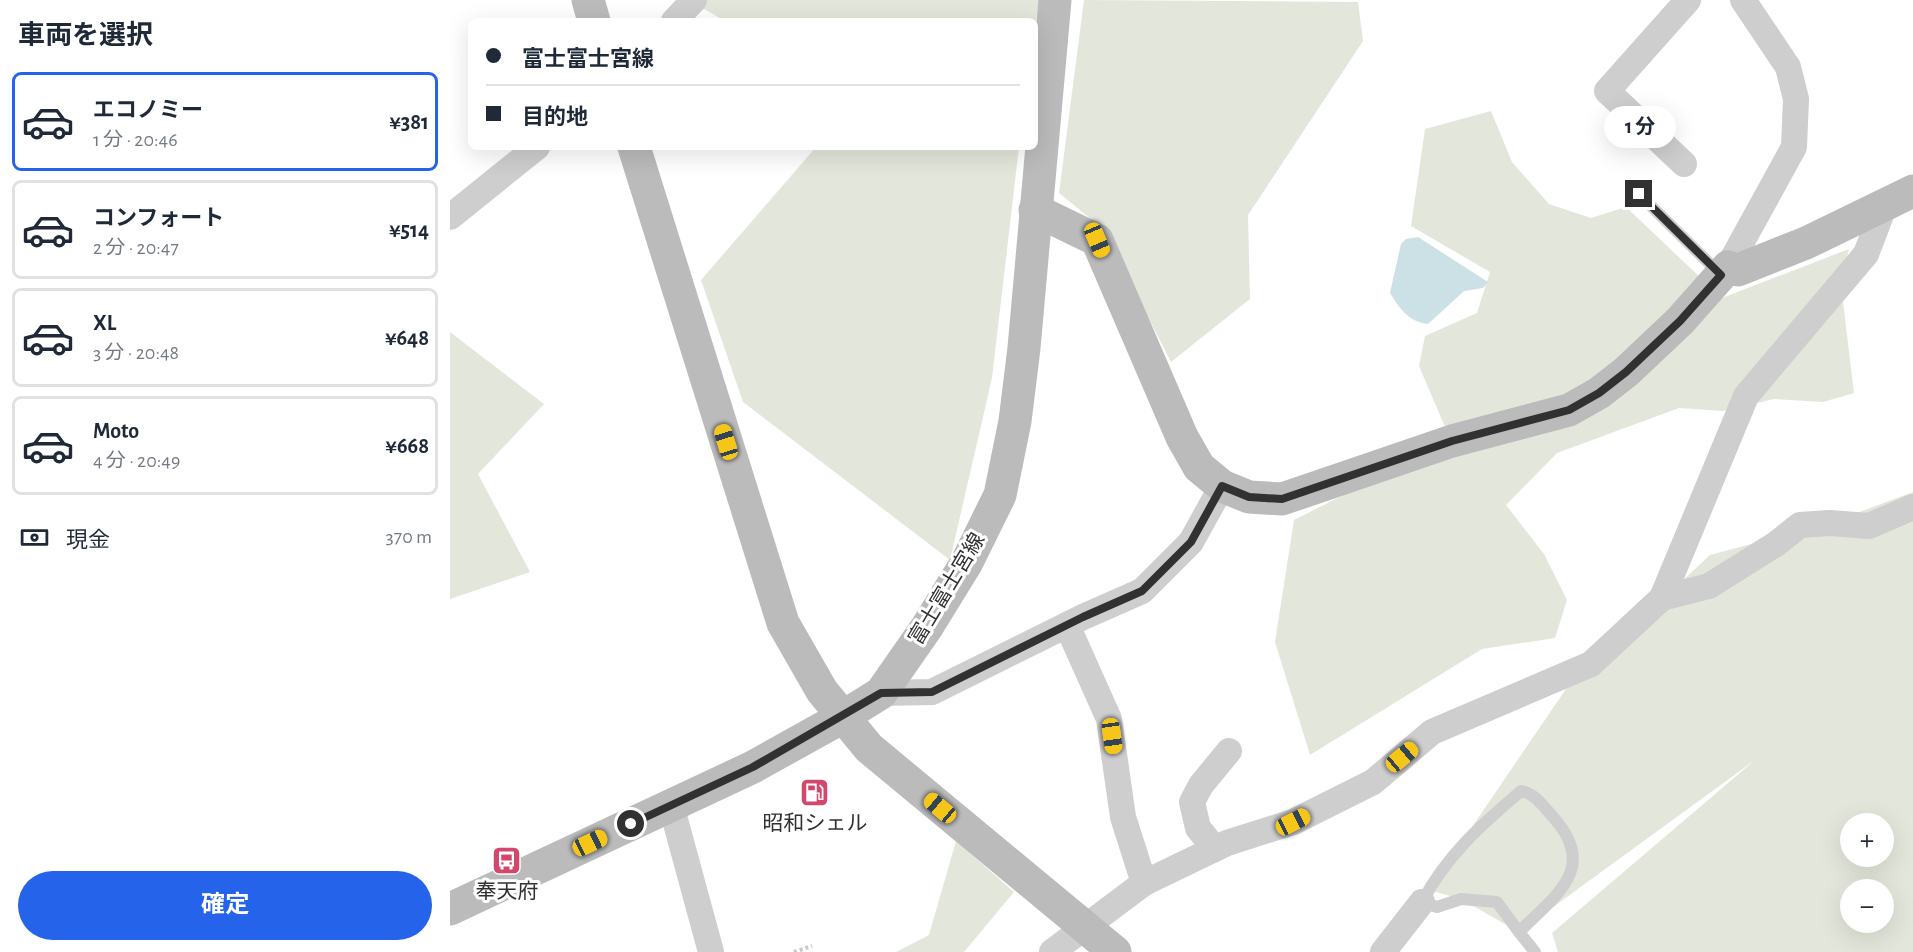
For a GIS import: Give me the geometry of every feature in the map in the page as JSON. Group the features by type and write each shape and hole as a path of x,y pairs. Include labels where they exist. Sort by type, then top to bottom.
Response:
{"street":[{"path":"588,0 593,18"},
{"path":"677,18 694,0"},
{"name":"富士富士宮線","path":"450,909 753,767 841,718 881,693 927,627 967,562 999,495 1015,421 1055,0"},
{"path":"1684,164 1607,91 1688,0"},
{"path":"1035,210 1097,240 1182,437 1199,468 1222,486 1249,497 1282,499 1452,441 1569,410 1599,393 1626,372 1680,321 1725,271 1794,147 1796,99 1788,67 1743,0"},
{"path":"1762,0 1763,28"},
{"path":"450,218 533,150"},
{"path":"635,150 783,623 822,691 841,718 869,748 1115,952"},
{"path":"1725,271 1738,270 1806,243 1913,191"},
{"path":"1052,952 1144,883 1215,849 1293,822 1373,782 1432,732 1591,664 1662,598 1746,396 1866,254 1884,207"},
{"path":"881,693 932,692 1067,625 1142,591 1191,542 1222,486"},
{"path":"1662,598 1709,586 1776,544 1800,525 1830,523 1869,526 1913,507"},
{"path":"1067,625 1109,719 1123,817 1144,883"},
{"path":"1215,849 1198,828 1192,802 1201,785 1229,751"},
{"path":"671,805 711,952"},
{"path":"1383,952 1422,902"}],"lane":[{"path":"1639,194 1725,271"},
{"path":"1519,932 1568,884 1574,856 1565,831 1532,793 1521,791 1477,828 1439,871 1422,902 1437,907 1461,899 1497,902 1519,932 1535,952"}],"path":[{"path":"794,952 812,946"}],"shaded area":[{"path":"688,0 1039,0 1036,18 720,18"},
{"path":"1084,0 1358,2 1363,41 1248,215 1250,299 1171,362 1103,229 1059,193"},
{"path":"1491,111 1512,162 1549,204 1591,218 1626,207 1722,298 1849,249 1841,285 1854,393 1823,402 1774,399 1723,411 1679,408 1557,453 1506,505 1544,554 1567,600 1555,638 1482,649 1310,755 1275,642 1294,520 1451,441 1419,366 1425,336 1477,313 1490,272 1411,226 1425,129"},
{"path":"813,150 1019,150 992,378 950,560 743,402 701,280"},
{"path":"1418,237 1488,282 1483,288 1464,291 1428,324 1410,318 1390,293 1401,244 1406,239"},
{"path":"450,332 544,404 478,474 530,572 450,599"},
{"path":"1913,492 1913,952 1558,952 1552,933 1755,760 1519,932 1461,899 1429,890 1566,689 1710,555 1830,523"},
{"path":"956,841 1014,892 964,952 896,952 929,935"}],"place":[{"name":"昭和シェル","path":"815,792"},
{"name":"奉天府","path":"507,860"}],"route":[{"path":"631,824 753,767 881,693 932,692 1083,617 1142,591 1191,542 1222,486 1249,497 1282,499 1452,441 1569,410 1599,393 1626,372 1680,321 1721,275 1639,194"}]}
